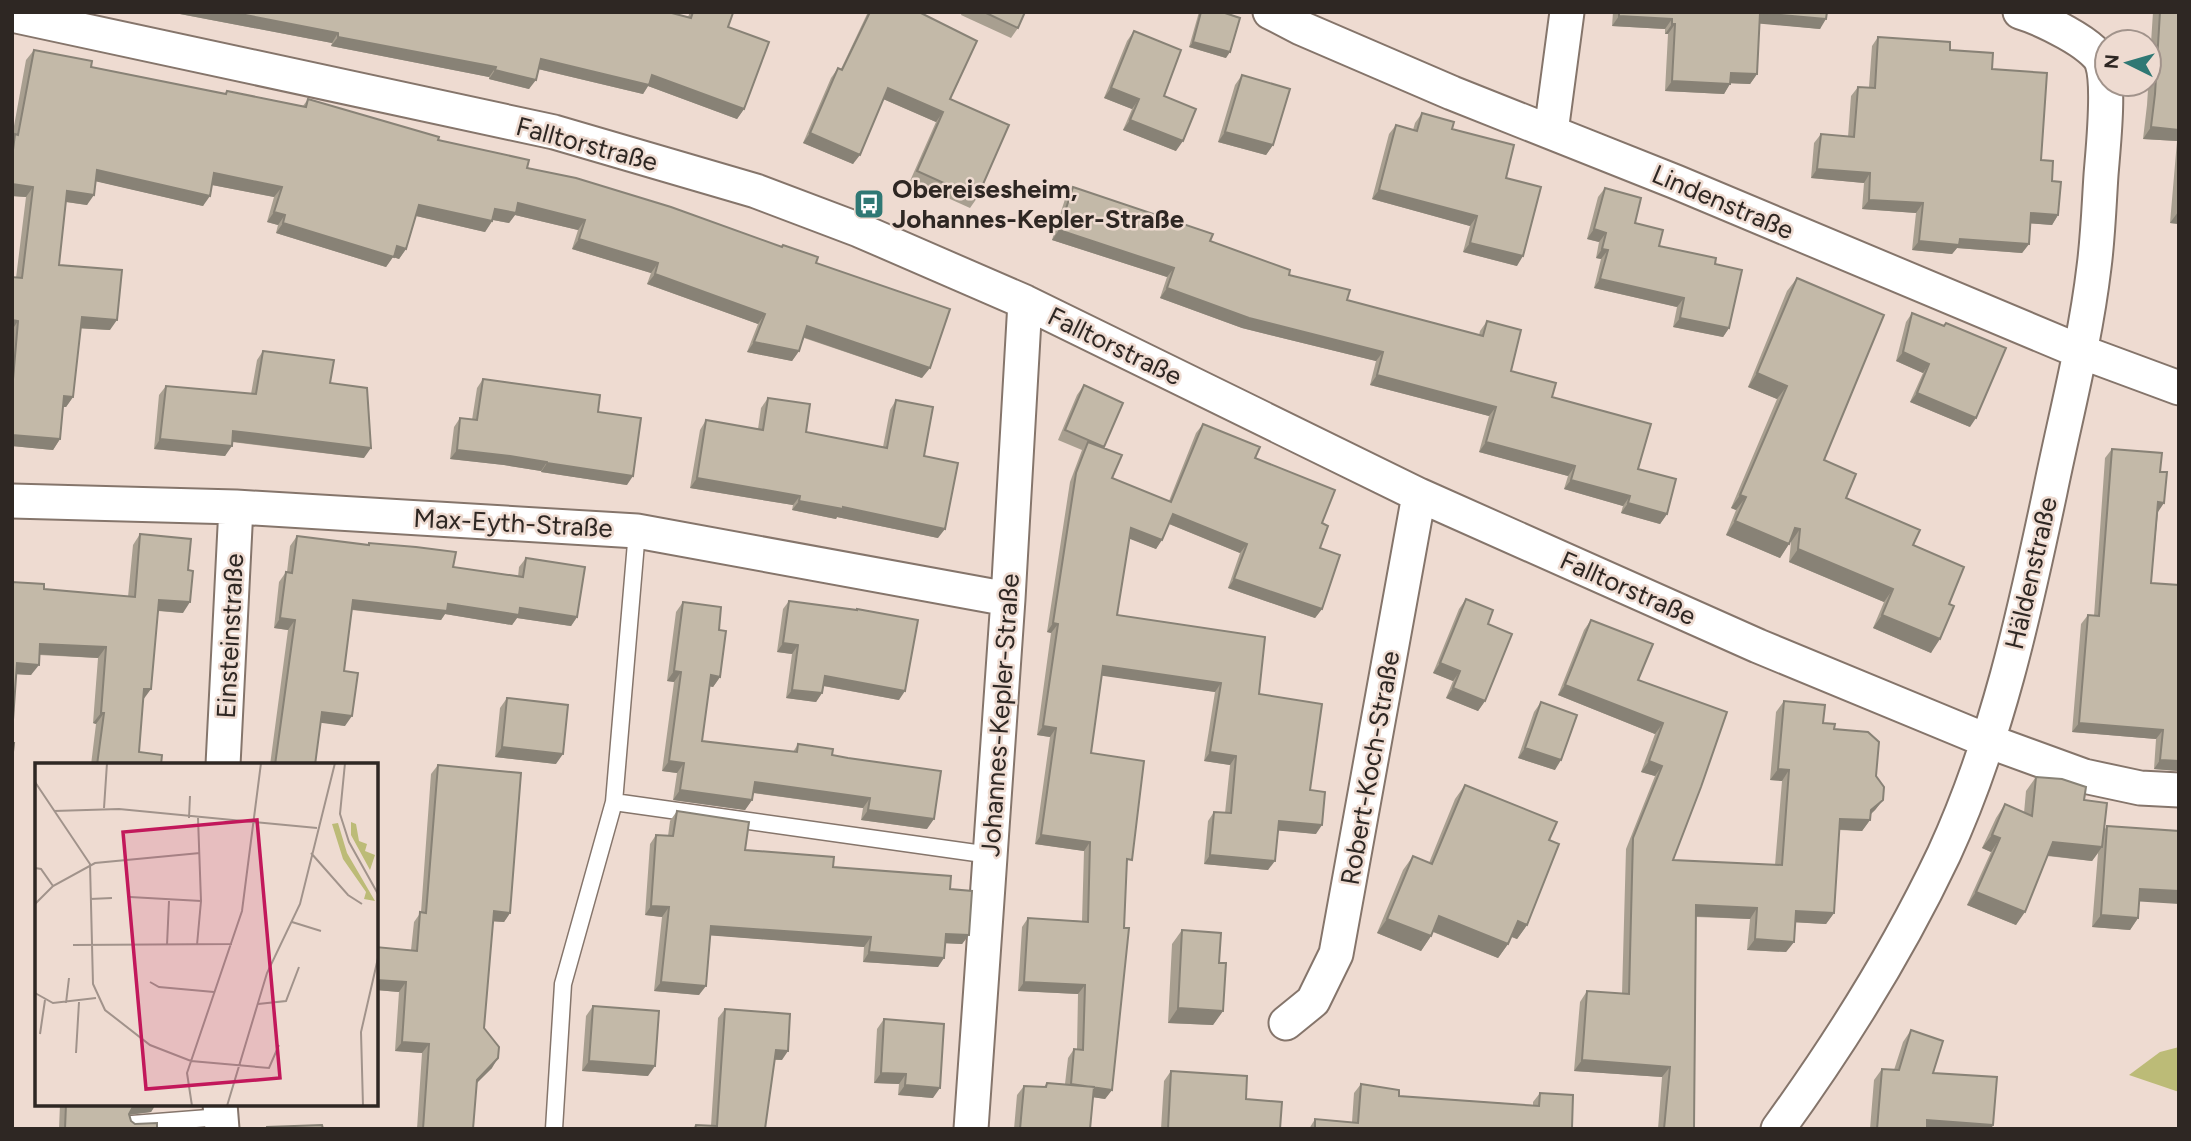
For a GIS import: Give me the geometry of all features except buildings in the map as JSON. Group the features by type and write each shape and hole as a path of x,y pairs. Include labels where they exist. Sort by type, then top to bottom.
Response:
{"street":[{"name":"Lindenstraße","path":"1270,12 1427,82 1676,182 2079,351 2179,388"},
{"path":"1551,132 1567,12"},
{"name":"Häldenstraße","path":"1778,1129 1822,1068 1885,968 1944,853 1989,741 2026,603 2094,267 2105,82 2102,61 2081,42 2038,17 2020,12"},
{"name":"Falltorstraße","path":"12,15 554,132 755,191 859,230 1024,302 1419,495 1758,646 1989,741 2084,776 2140,788 2179,790"},
{"name":"Johannes-Kepler-Straße","path":"971,1129 1008,599 1024,302"},
{"name":"Robert-Koch-Straße","path":"1286,1023 1313,1001 1336,954 1419,495"},
{"name":"Max-Eyth-Straße","path":"12,501 236,506 638,531 1008,599"},
{"name":"Einsteinstraße","path":"223,763 236,506"}],"lane":[{"path":"554,1129 563,984 614,802 638,531"},
{"path":"614,802 990,855"},
{"path":"132,1124 221,1117"}],"shaded area":[{"path":"2179,1047 2179,1092 2129,1075 2160,1052"}],"place":[{"name":"Obereisesheim, Johannes-Kepler-Straße","path":"869,204"}]}
